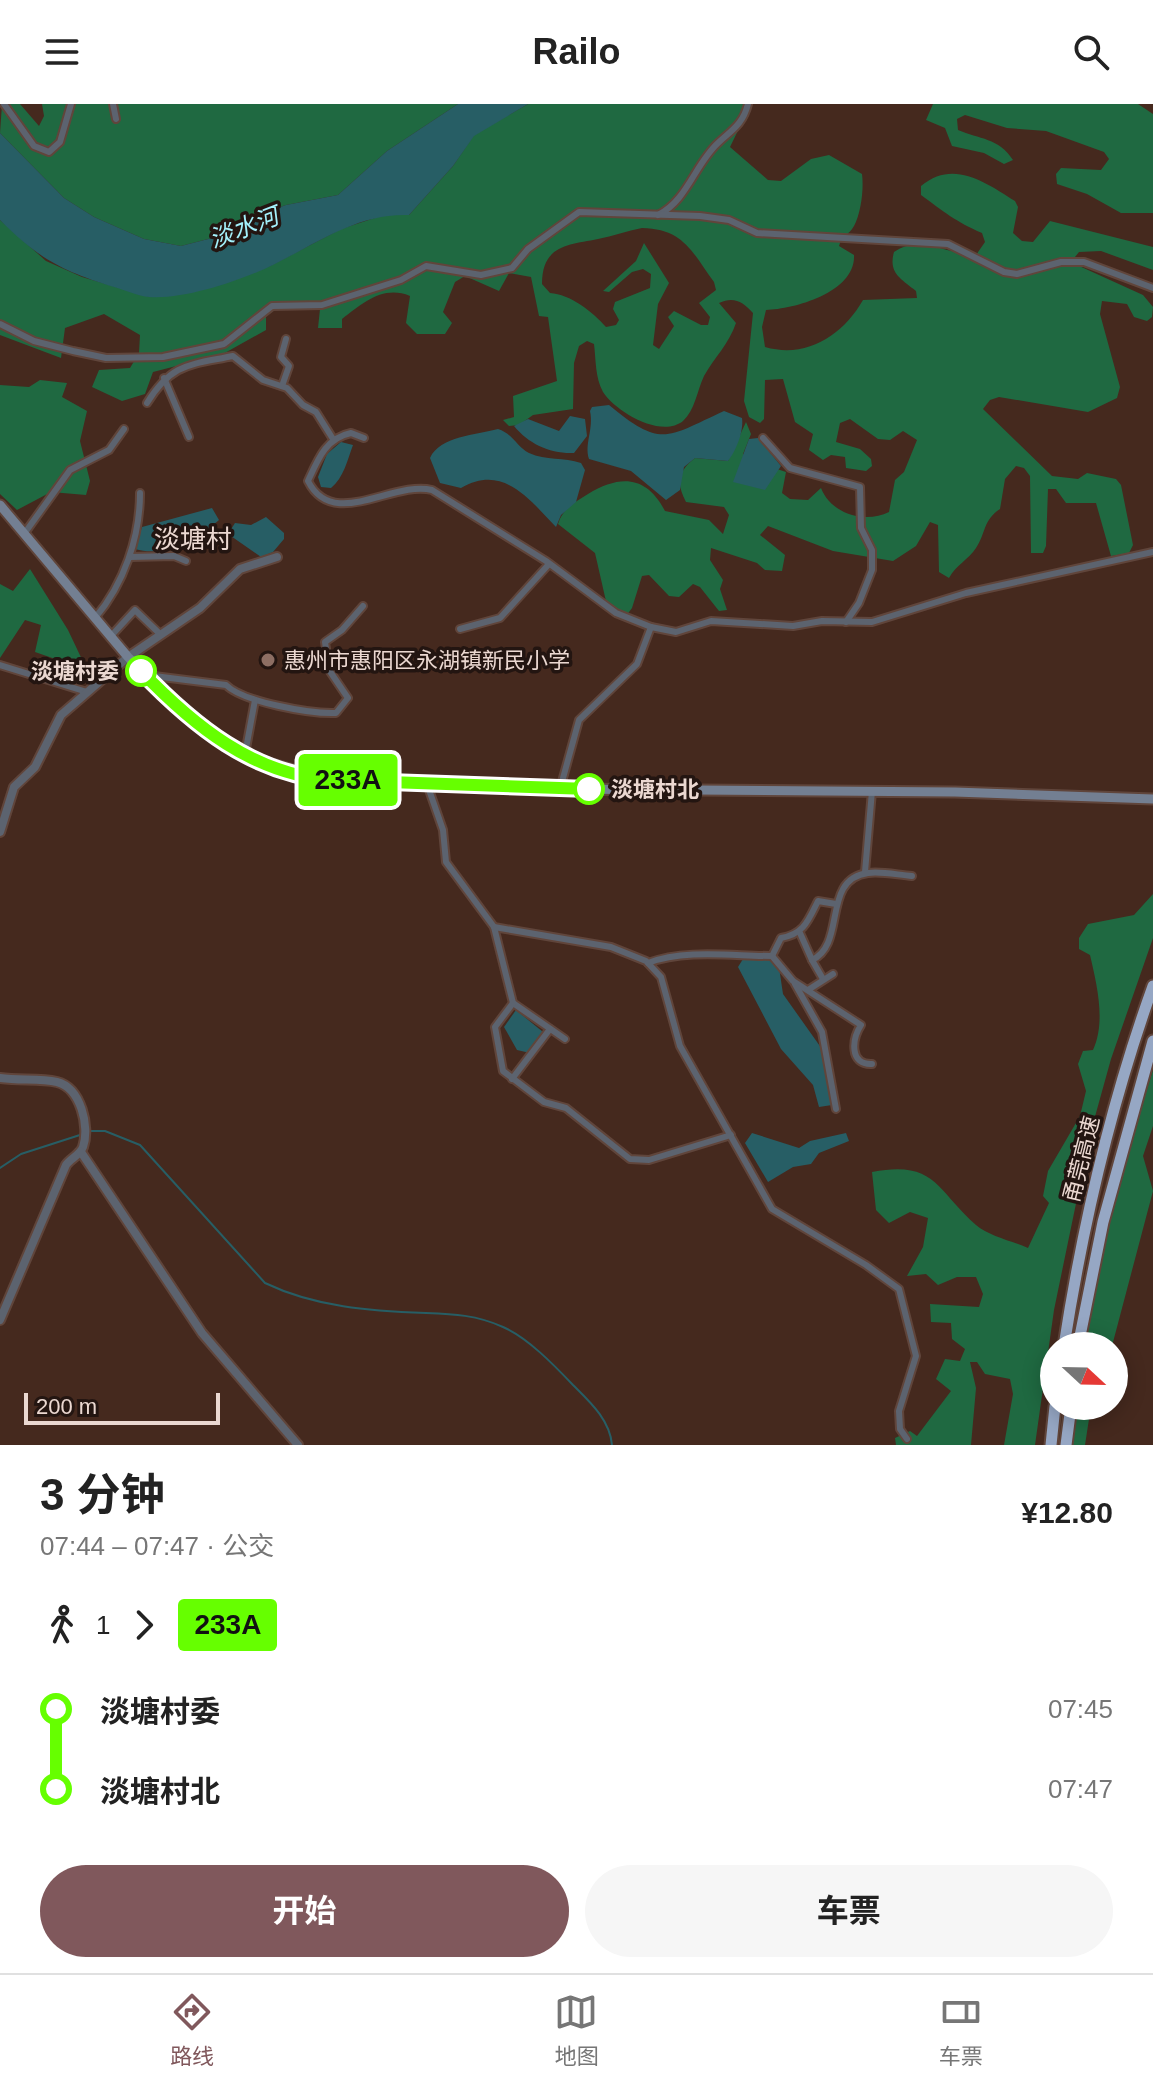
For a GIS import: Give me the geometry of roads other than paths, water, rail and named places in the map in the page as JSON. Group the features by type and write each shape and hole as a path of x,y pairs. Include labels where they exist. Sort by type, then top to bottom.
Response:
{"highway":[{"name":"甬莞高速","path":"1067,1332 1095,1179 1130,1051 1153,986"},
{"name":"甬莞高速","path":"1081,1332 1103,1222 1153,1041"},
{"path":"1051,1445 1054,1420"},
{"path":"1066,1445 1069,1420"}],"main road":[{"path":"0,505 128,657 198,726 245,754 313,778 560,789 872,791 1153,799"}],"street":[{"path":"4,104 34,146 49,152 60,142 71,104"},
{"path":"113,104 116,119"},
{"path":"654,217 674,204 717,144 740,123 748,104"},
{"path":"0,324 34,341 106,358 163,357 206,350 224,344 278,304 322,305 401,280 426,266 481,275 512,268 528,249 579,212 729,220 757,233 948,244 1004,272 1017,274 1061,262 1084,262 1153,288"},
{"path":"282,386 289,366 281,357 286,339"},
{"path":"147,403 164,378 175,370 233,356 263,380 282,386 316,412 333,439"},
{"path":"164,378 189,437"},
{"path":"24,534 70,470 109,450 124,429"},
{"path":"364,438 351,433 333,439 308,481 324,499 341,505 413,487 432,490 549,564 616,613 651,627 676,632 711,621 793,626 822,621 872,622 966,593 1153,552"},
{"path":"763,438 790,468 860,487 861,528 872,550 872,570 859,603 846,622"},
{"path":"95,618 113,593 130,557 140,516 140,493"},
{"path":"130,557 174,556 186,561"},
{"path":"0,832 3,812 14,787 35,767 54,722 128,657 200,608 240,569 277,557"},
{"path":"460,629 500,618 549,564"},
{"path":"145,675 226,685 233,692 255,700 329,713 344,707 347,693 329,670 325,642 342,630 363,606"},
{"path":"111,636 135,610 161,635"},
{"path":"560,789 579,720 637,664 651,627"},
{"path":"0,665 87,692"},
{"path":"245,754 255,700"},
{"path":"427,784 443,830 446,862 494,927 513,1003 565,1039"},
{"path":"865,872 872,791"},
{"path":"812,960 821,955 831,938 836,904 846,884 865,872 912,876"},
{"path":"772,956 781,938 800,933 818,901 836,904"},
{"path":"494,927 611,947 648,963 666,985 680,1046 772,1209 866,1265 899,1289 916,1356 899,1411 900,1429 907,1439"},
{"path":"800,933 823,979"},
{"path":"648,963 663,957 772,956"},
{"path":"772,956 793,981 822,1032 836,1109"},
{"path":"808,990 833,974"},
{"path":"793,981 861,1025 853,1038 854,1050 862,1061 872,1064"},
{"path":"513,1003 495,1027 503,1071 544,1102 566,1108 604,1141 639,1161 731,1135"},
{"path":"512,1079 550,1029"},
{"path":"0,1078 60,1083 75,1095 82,1115 84,1139 81,1152 66,1165 0,1320"},
{"path":"81,1152 202,1333 298,1445"}],"water":[{"name":"淡水河","path":"458,104 528,104 474,136 453,166 409,215 355,224 260,271 195,292 163,297 145,296 80,275 39,254 0,220 0,133 64,198 94,217 144,239 181,246 216,237 252,217 286,205 338,195 387,151"},
{"path":"609,405 641,428 654,433 677,432 724,411 742,418 742,429 728,461 695,458 684,467 680,490 666,500 631,471 589,459 590,411 592,407"},
{"path":"570,416 585,419 587,436 574,453 541,447 514,426 528,419 559,431"},
{"path":"498,429 529,453 581,463 585,470 576,502 561,515 556,527 525,496 502,482 476,482 461,488 440,483 430,458 435,451 450,441"},
{"path":"758,438 781,466 765,490 733,482 749,439"},
{"path":"341,442 353,445 345,468 331,488 321,487 318,477 327,454"},
{"path":"212,508 219,520 190,540 158,551 135,549 142,527"},
{"path":"266,517 284,533 284,539 273,552 261,557 228,534 235,523 251,525"},
{"path":"766,958 779,967 783,994 822,1049 832,1105 819,1107 813,1085 781,1049 738,967 743,959"},
{"path":"516,1010 543,1032 530,1053 517,1050 504,1027"},
{"path":"752,1133 799,1148 810,1141 846,1133 849,1141 819,1153 811,1164 793,1167 768,1182 745,1143"}],"waterway":[{"path":"89,1131 105,1131 140,1145 265,1283 323,1303 484,1320 522,1338 558,1369 592,1405 607,1427 612,1445"},
{"path":"0,1168 21,1154 83,1134"}],"place":[{"name":"惠州市惠阳区永湖镇新民小学","path":"268,660"},
{"name":"淡塘村委","path":"141,671"},
{"name":"淡塘村北","path":"589,789"}],"district":[{"name":"淡塘村","path":"193,539"}]}
